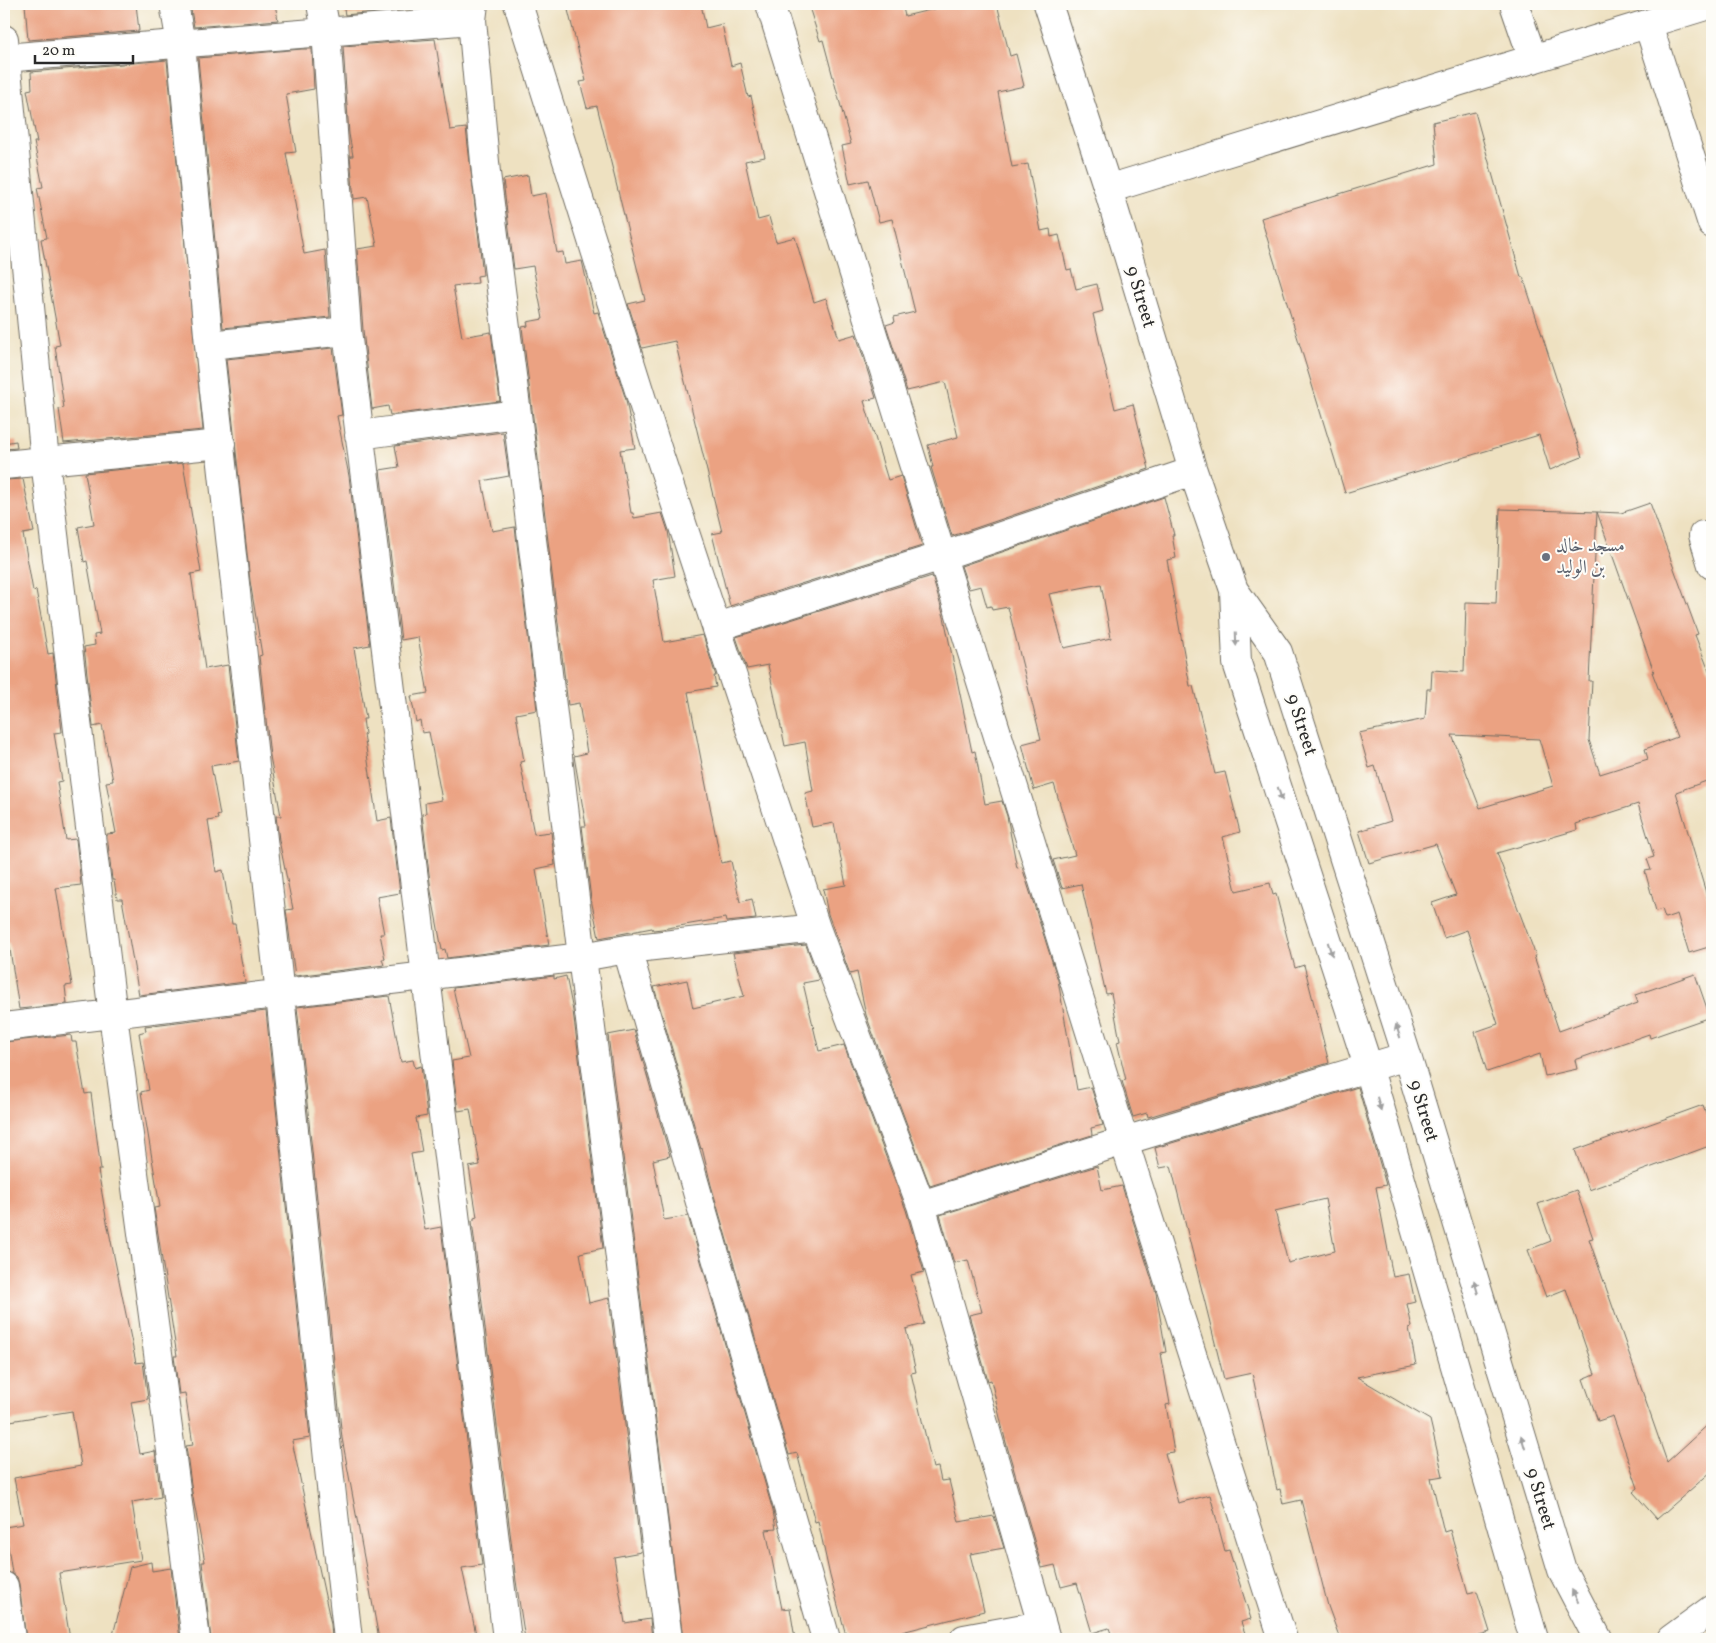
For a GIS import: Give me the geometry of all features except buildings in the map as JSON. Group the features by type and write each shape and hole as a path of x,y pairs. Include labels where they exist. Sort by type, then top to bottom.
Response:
{"street":[{"path":"174,4 181,44 209,345 348,1639"},
{"path":"321,4 326,31 347,332 424,976 507,1639"},
{"path":"518,4 658,451 816,928 921,1205 1044,1632 964,1639"},
{"path":"770,4 1124,1141 1283,1639"},
{"name":"9 Street","path":"1048,4 1108,189 1193,470 1234,590 1278,652 1406,1056 1562,1570 1598,1639"},
{"path":"1514,4 1533,59"},
{"path":"1108,189 1533,59 1662,15 1712,4"},
{"path":"196,1639 112,1015 45,461 5,51 181,44 326,31 473,12 486,173 668,1639"},
{"path":"1662,15 1712,224"},
{"path":"209,345 347,332"},
{"path":"359,435 517,414"},
{"path":"4,465 221,444"},
{"path":"717,627 942,556 1193,470"},
{"path":"1704,534 1712,565"},
{"name":"9 Street","path":"1234,590 1237,663 1369,1068 1534,1639"},
{"path":"4,1027 280,995 582,957 627,949 816,928"},
{"path":"627,949 826,1639"},
{"path":"921,1205 1124,1141 1406,1056"},
{"path":"4,1586 11,1639"},
{"path":"1671,1639 1712,1609"}],"place":[{"name":"مسجد خالد بن الوليد","path":"1546,557"}]}
